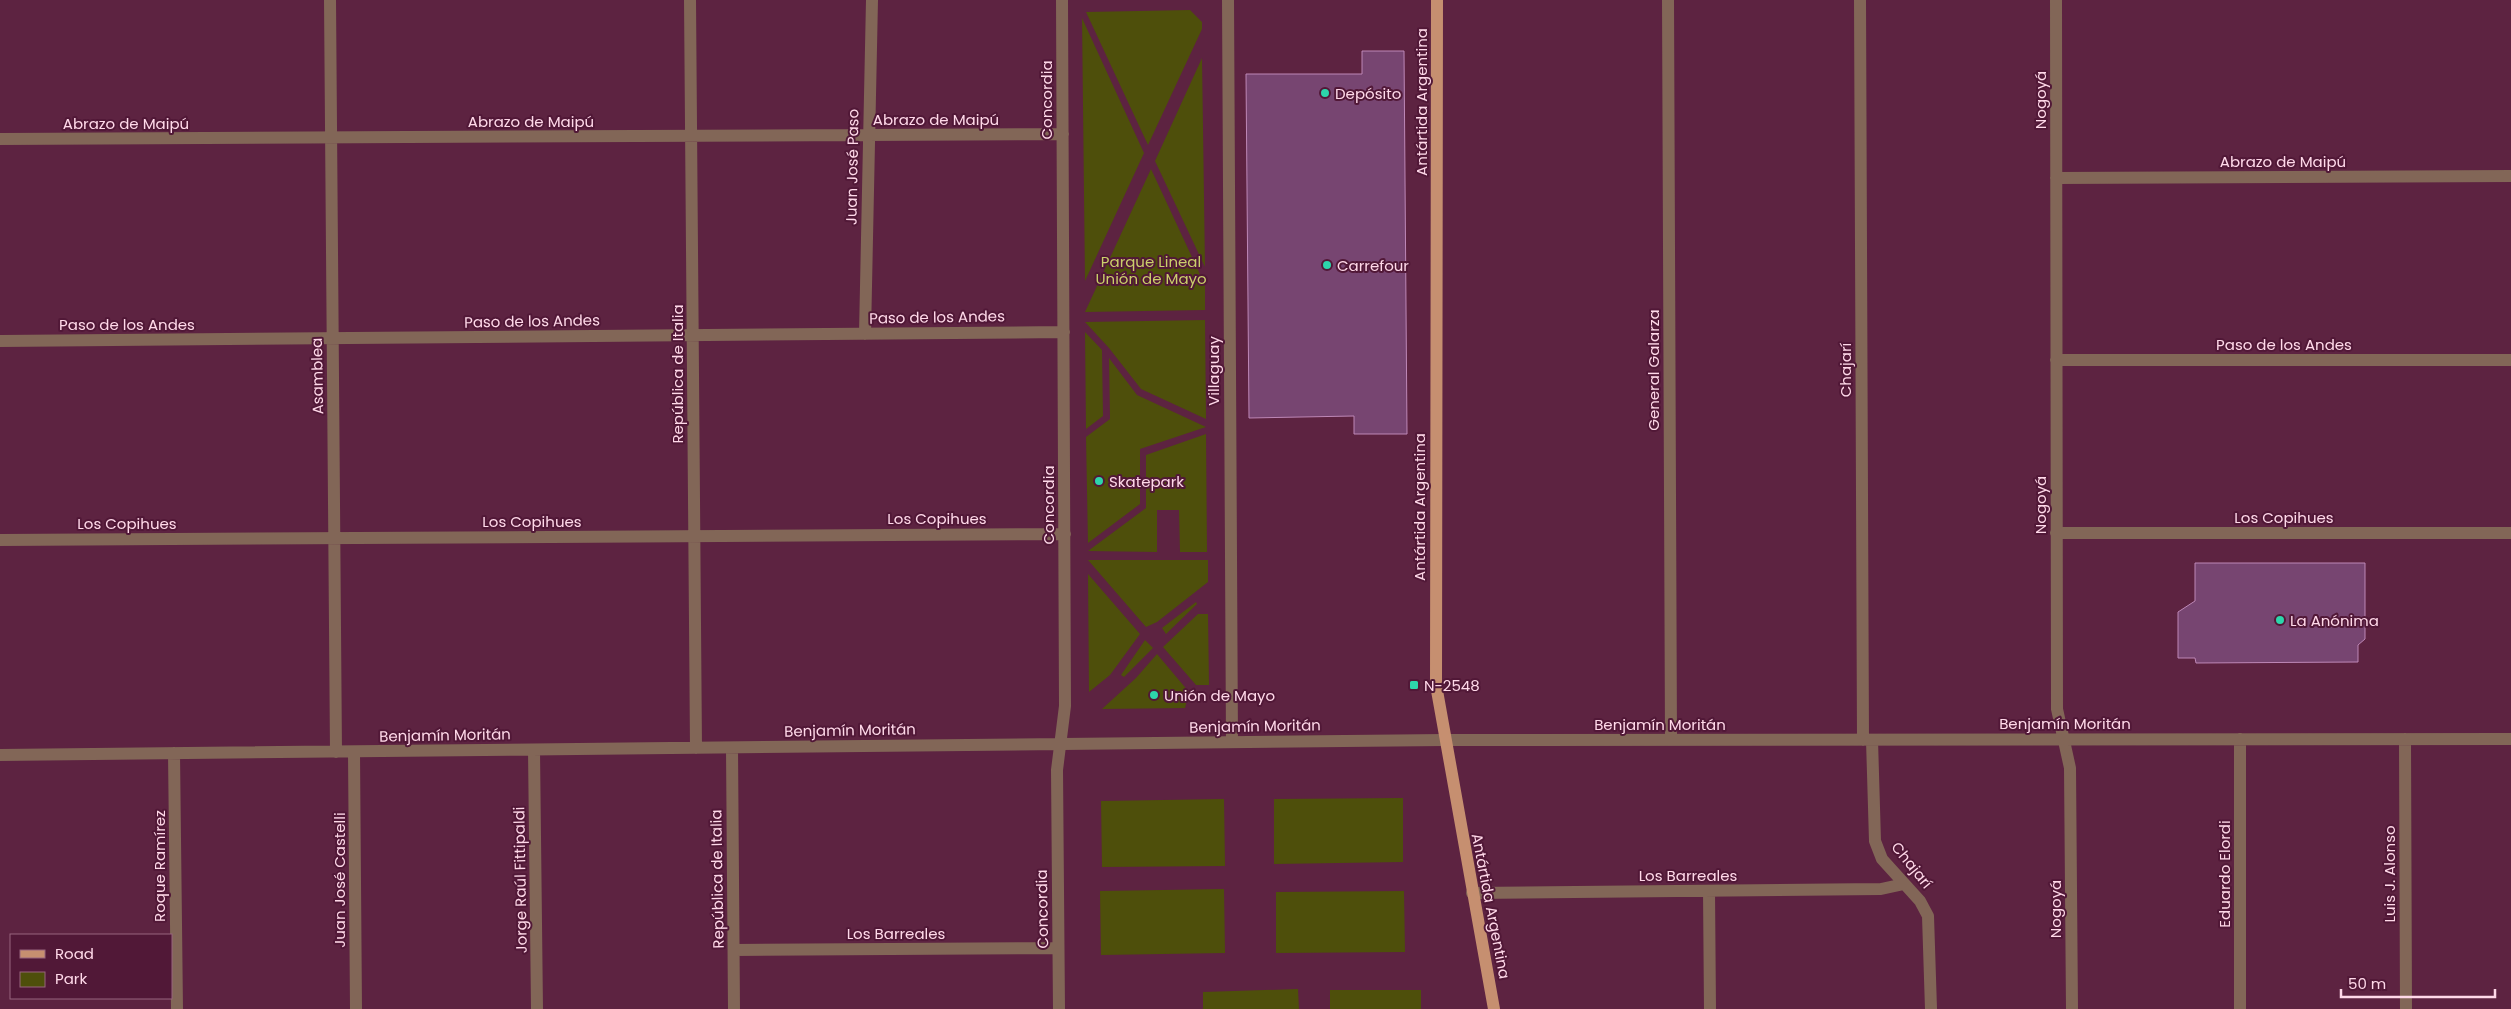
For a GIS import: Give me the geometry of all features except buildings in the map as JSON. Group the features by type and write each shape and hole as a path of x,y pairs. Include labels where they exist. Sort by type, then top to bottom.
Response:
{"main road":[{"name":"Antártida Argentina","path":"1437,0 1435,664 1438,705 1494,1009"}],"street":[{"name":"Asamblea","path":"330,0 336,752"},
{"name":"República de Italia","path":"690,0 696,748"},
{"name":"Juan José Paso","path":"865,334 872,0"},
{"name":"Concordia","path":"1059,1009 1056,779 1065,711 1062,0"},
{"name":"Villaguay","path":"1228,0 1232,742"},
{"name":"General Galarza","path":"1668,0 1671,740"},
{"name":"Chajarí","path":"1860,0 1867,740 1875,841 1882,859 1920,901 1928,916 1931,1009"},
{"name":"Nogoyá","path":"2056,0 2057,709 2070,768 2072,1009"},
{"name":"Abrazo de Maipú","path":"0,139 1063,134"},
{"name":"Abrazo de Maipú","path":"2056,178 2511,176"},
{"name":"Paso de los Andes","path":"0,341 1064,332"},
{"name":"Paso de los Andes","path":"2056,360 2511,360"},
{"name":"Los Copihues","path":"2056,533 2511,533"},
{"name":"Los Copihues","path":"0,540 1065,534"},
{"name":"Eduardo Elordi","path":"2240,739 2240,1009"},
{"name":"Luis J. Alonso","path":"2405,739 2406,1009"},
{"name":"Benjamín Moritán","path":"0,755 1444,740 2511,739"},
{"name":"República de Italia","path":"732,748 734,1009"},
{"name":"Jorge Raúl Fittipaldi","path":"534,750 537,1009"},
{"name":"Juan José Castelli","path":"354,752 356,1009"},
{"name":"Roque Ramírez","path":"174,753 176,1009"},
{"name":"Los Barreales","path":"1472,893 1881,889 1904,884"},
{"path":"1709,891 1710,1009"},
{"name":"Los Barreales","path":"734,950 1058,948"}],"green space":[{"path":"1190,10 1202,22 1202,29 1148,145 1086,12"},
{"name":"Parque Lineal Unión de Mayo","path":"1082,18 1144,153 1085,281"},
{"name":"Parque Lineal Unión de Mayo","path":"1202,58 1205,267 1155,161"},
{"name":"Parque Lineal Unión de Mayo","path":"1151,169 1205,285 1205,310 1085,312"},
{"path":"1205,320 1206,419 1141,389 1109,348 1085,322"},
{"path":"1085,332 1102,350 1103,416 1086,429"},
{"path":"1109,358 1137,395 1206,427 1140,449 1140,504 1088,543 1086,437 1110,419"},
{"path":"1206,434 1207,552 1180,552 1179,510 1157,510 1157,552 1088,551 1146,508 1146,455"},
{"path":"1088,560 1208,560 1208,582 1157,622 1146,627"},
{"path":"1088,574 1140,634 1110,675 1089,692"},
{"path":"1196,602 1197,604 1166,634 1162,628"},
{"path":"1198,614 1208,614 1209,685 1196,685 1163,647"},
{"path":"1145,640 1153,648 1124,677 1121,675"},
{"path":"1157,654 1189,692 1185,708 1102,709 1136,678"},
{"path":"1403,798 1403,862 1274,864 1274,799"},
{"path":"1224,799 1225,866 1102,867 1101,801"},
{"path":"1224,889 1225,953 1101,955 1100,891"},
{"path":"1404,891 1405,952 1276,953 1276,892"},
{"path":"1298,989 1299,1009 1203,1009 1203,992"},
{"path":"1330,990 1421,990 1421,1009 1330,1009"}],"place":[{"name":"Depósito","path":"1325,93"},
{"name":"Carrefour","path":"1327,265"},
{"name":"Skatepark","path":"1099,481"},
{"name":"La Anónima","path":"2280,620"},
{"name":"N-2548","path":"1414,685"},
{"name":"Unión de Mayo","path":"1154,695"}]}
